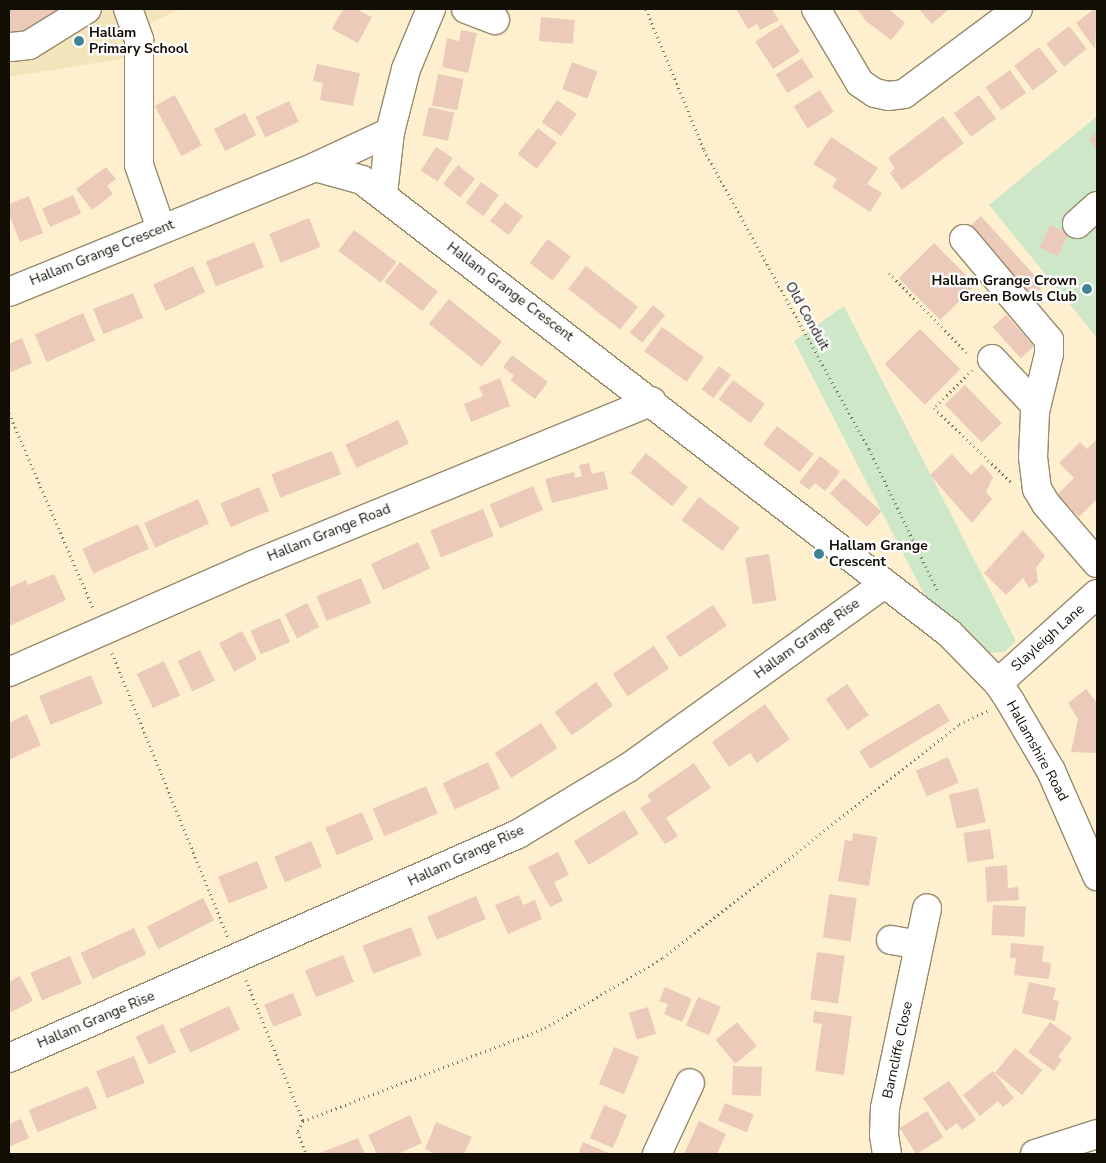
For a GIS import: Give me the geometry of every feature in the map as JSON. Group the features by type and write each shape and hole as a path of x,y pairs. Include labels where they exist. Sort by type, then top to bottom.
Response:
{"street":[{"path":"12,47 30,45 87,9"},
{"path":"128,9 139,40 139,165 161,229"},
{"path":"383,194 390,132 406,70 430,9"},
{"path":"466,9 495,20"},
{"path":"816,9 860,83 875,94 888,96 904,94 1018,9"},
{"path":"315,167 390,132"},
{"name":"Hallam Grange Crescent","path":"9,292 315,167 362,180 383,194 652,401 949,633 1004,692"},
{"path":"1077,224 1097,206"},
{"path":"964,239 1049,340 1049,354 1036,406 1033,457 1038,489 1046,504 1097,563"},
{"path":"985,361 1036,406"},
{"name":"Hallam Grange Road","path":"9,672 253,565 652,401"},
{"name":"Hallam Grange Rise","path":"9,1058 518,834 628,768 884,584"},
{"name":"Slayleigh Lane","path":"1004,692 1097,594"},
{"name":"Hallamshire Road","path":"1004,692 1051,771 1097,876"},
{"name":"Barncliffe Close","path":"887,1154 884,1135 885,1108 927,908"},
{"path":"890,940 919,946"},
{"path":"657,1154 690,1083"},
{"path":"1035,1154 1097,1134"}],"path":[{"name":"Old Conduit","path":"646,9 704,150 869,449 946,610 949,633"},
{"path":"889,273 985,361 934,408 1016,487"},
{"path":"9,413 103,631 303,1121"},
{"path":"306,1154 297,1132 303,1121 546,1028 663,958 959,724 1004,692"}],"shaded area":[{"name":"Hallam Primary School","path":"9,9 180,9 149,24 151,63 132,57 9,77"}],"green space":[{"path":"1097,116 1097,338 989,205"},
{"path":"844,306 1016,641 1005,652 990,653 927,600 794,341"}],"building":[{"path":"9,9 69,9 17,45 9,33"},
{"path":"343,9 356,9 372,17 358,43 332,29"},
{"path":"736,9 772,9 779,20 760,30 757,24 748,29"},
{"path":"857,9 889,9 905,23 891,40 866,21"},
{"path":"919,9 949,9 932,24"},
{"path":"1094,9 1097,9 1095,49 1076,23"},
{"path":"541,17 575,20 573,44 539,41"},
{"path":"782,24 800,52 773,69 755,41"},
{"path":"1069,26 1087,49 1064,67 1046,44"},
{"path":"461,30 477,33 468,73 442,67 447,38 459,41"},
{"path":"1039,47 1058,72 1033,90 1014,66"},
{"path":"802,58 814,77 787,93 776,74"},
{"path":"572,62 597,71 587,98 562,89"},
{"path":"317,64 360,73 353,106 320,100 323,83 313,81"},
{"path":"1010,70 1026,93 1001,110 985,87"},
{"path":"438,74 464,79 457,110 432,105"},
{"path":"820,90 834,112 807,128 794,106"},
{"path":"175,95 202,145 181,156 155,106"},
{"path":"979,95 996,118 971,137 954,113"},
{"path":"557,100 577,114 561,136 542,122"},
{"path":"289,101 299,122 265,137 255,117"},
{"path":"429,107 454,113 448,141 422,135"},
{"path":"245,113 256,135 225,151 214,129"},
{"path":"943,116 964,143 902,190 890,173 895,168 888,158"},
{"path":"538,128 557,143 537,169 518,154"},
{"path":"1097,132 1097,150 1089,139"},
{"path":"831,137 878,168 867,184 882,193 870,212 832,187 837,179 813,164"},
{"path":"436,147 453,158 438,181 421,170"},
{"path":"458,165 475,179 460,197 443,184"},
{"path":"106,167 116,179 107,186 113,194 92,210 76,189"},
{"path":"481,182 499,195 484,216 466,203"},
{"path":"73,195 81,213 50,227 42,209"},
{"path":"29,196 43,233 20,242 9,214 9,204"},
{"path":"505,202 523,216 508,235 490,221"},
{"path":"981,216 1044,286 1030,299 967,229"},
{"path":"309,218 321,247 281,263 269,234"},
{"path":"1050,225 1068,233 1058,256 1040,248"},
{"path":"354,230 396,262 381,283 338,251"},
{"path":"548,239 571,257 552,280 530,263"},
{"path":"254,242 264,267 216,287 206,261"},
{"path":"934,243 976,285 940,320 899,278"},
{"path":"400,262 438,292 422,311 385,282"},
{"path":"193,266 205,292 165,311 153,285"},
{"path":"586,266 638,307 620,329 568,289"},
{"path":"133,293 143,318 103,334 93,309"},
{"path":"449,299 502,342 482,367 429,324"},
{"path":"653,305 665,315 642,343 630,333"},
{"path":"83,313 95,340 47,362 35,335"},
{"path":"1006,315 1034,346 1021,358 993,327"},
{"path":"662,327 704,358 686,382 644,351"},
{"path":"920,329 960,369 925,405 885,364"},
{"path":"22,338 32,363 9,373 9,344"},
{"path":"512,355 548,382 535,399 510,380 514,376 503,367"},
{"path":"719,366 731,375 714,398 702,389"},
{"path":"500,378 510,406 471,422 464,404 483,396 479,387"},
{"path":"733,380 765,404 751,423 719,399"},
{"path":"965,385 1002,423 982,443 945,404"},
{"path":"398,420 409,444 356,468 345,445"},
{"path":"777,426 814,454 800,472 763,444"},
{"path":"1097,439 1097,499 1079,517 1057,495 1074,478 1059,463 1080,442 1087,449"},
{"path":"332,451 341,474 280,498 271,474"},
{"path":"646,453 688,487 672,506 630,472"},
{"path":"952,454 971,475 982,464 993,477 986,492 992,499 972,523 930,475"},
{"path":"820,456 840,472 825,491 815,483 809,490 799,482"},
{"path":"589,463 592,474 604,471 608,489 552,503 545,479 574,472 575,478 582,476 579,465"},
{"path":"844,478 881,511 867,527 830,494"},
{"path":"533,486 543,510 500,528 490,504"},
{"path":"259,487 269,511 230,527 220,503"},
{"path":"699,497 740,528 722,551 682,520"},
{"path":"198,499 209,524 155,548 144,523"},
{"path":"483,509 494,536 441,557 430,530"},
{"path":"138,524 149,549 93,573 82,549"},
{"path":"1023,530 1045,556 1036,568 1038,582 1029,588 1023,578 1006,595 984,573"},
{"path":"418,542 430,568 383,590 371,564"},
{"path":"769,554 776,600 753,604 745,558"},
{"path":"54,574 66,600 9,626 9,588 26,580 28,585"},
{"path":"361,578 371,603 327,621 316,596"},
{"path":"307,603 319,627 297,638 285,614"},
{"path":"713,605 727,626 680,658 666,637"},
{"path":"280,618 290,642 261,654 251,631"},
{"path":"242,631 257,659 234,671 219,643"},
{"path":"654,646 669,668 628,696 613,674"},
{"path":"200,650 215,681 192,692 178,661"},
{"path":"164,661 180,695 153,708 137,674"},
{"path":"91,675 103,704 51,725 39,696"},
{"path":"596,682 613,705 572,735 555,712"},
{"path":"847,684 869,715 847,730 826,699"},
{"path":"1086,689 1097,703 1096,753 1071,752 1078,719 1068,703"},
{"path":"939,703 950,721 870,769 859,751"},
{"path":"765,704 790,739 757,763 750,753 729,767 712,742"},
{"path":"27,714 41,745 9,760 9,723"},
{"path":"541,723 557,748 511,778 495,753"},
{"path":"948,757 959,783 927,796 916,771"},
{"path":"488,762 500,788 455,809 443,783"},
{"path":"694,763 711,788 666,818 678,836 665,844 640,808 651,801 647,795"},
{"path":"426,786 438,814 384,836 373,809"},
{"path":"978,788 986,822 957,829 949,795"},
{"path":"624,810 639,834 589,865 574,841"},
{"path":"362,812 374,840 337,855 325,828"},
{"path":"990,829 994,859 967,862 963,833"},
{"path":"853,833 877,837 869,886 838,881 845,840 852,841"},
{"path":"311,841 322,867 285,882 274,857"},
{"path":"558,852 569,875 554,882 563,901 550,907 528,867"},
{"path":"257,861 268,888 229,904 218,877"},
{"path":"1007,865 1008,888 1018,887 1019,900 987,902 985,867"},
{"path":"829,894 857,898 851,941 823,938"},
{"path":"519,895 523,905 535,900 542,919 508,934 495,905"},
{"path":"476,896 486,919 437,940 427,917"},
{"path":"203,898 214,920 158,949 147,927"},
{"path":"993,905 1026,907 1024,937 991,935"},
{"path":"411,927 422,955 373,974 362,946"},
{"path":"134,928 146,954 93,979 81,953"},
{"path":"1011,943 1044,946 1042,962 1051,963 1049,979 1014,975 1016,958 1010,958"},
{"path":"817,952 845,956 838,1003 810,1000"},
{"path":"343,955 354,982 316,997 305,970"},
{"path":"70,956 82,984 42,1000 30,973"},
{"path":"20,976 33,1001 9,1013 9,982"},
{"path":"1029,982 1056,988 1053,1000 1059,1001 1055,1021 1022,1013"},
{"path":"665,987 692,999 682,1022 664,1014 668,1004 659,1001"},
{"path":"293,993 302,1015 273,1027 264,1005"},
{"path":"698,997 721,1007 709,1035 686,1026"},
{"path":"229,1006 240,1030 190,1053 179,1029"},
{"path":"648,1007 656,1034 637,1040 629,1013"},
{"path":"814,1011 852,1016 844,1075 815,1071 822,1024 813,1023"},
{"path":"737,1022 757,1046 735,1064 716,1040"},
{"path":"1050,1022 1072,1038 1058,1057 1062,1060 1054,1071 1028,1052"},
{"path":"163,1024 176,1052 149,1065 136,1037"},
{"path":"614,1047 639,1057 624,1094 599,1084"},
{"path":"1015,1048 1042,1070 1022,1095 995,1073"},
{"path":"134,1056 145,1083 107,1098 96,1071"},
{"path":"733,1066 762,1067 761,1096 732,1095"},
{"path":"993,1071 1014,1098 1003,1107 998,1101 980,1116 963,1095"},
{"path":"949,1081 976,1120 962,1130 957,1123 946,1131 923,1098"},
{"path":"88,1086 97,1108 38,1132 29,1110"},
{"path":"725,1103 754,1115 747,1132 718,1121"},
{"path":"604,1105 627,1115 613,1148 590,1138"},
{"path":"927,1111 943,1137 916,1154 900,1128"},
{"path":"410,1115 422,1143 398,1154 377,1154 368,1135"},
{"path":"21,1119 29,1138 9,1147 9,1124"},
{"path":"699,1121 726,1134 717,1154 684,1154"},
{"path":"436,1122 472,1137 464,1154 436,1154 425,1149"},
{"path":"358,1138 365,1154 317,1154 338,1146"},
{"path":"583,1142 611,1154 578,1154"}],"place":[{"name":"Hallam Primary School","path":"79,41"},
{"name":"Hallam Grange Crown Green Bowls Club","path":"1087,289"},
{"name":"Hallam Grange Crescent","path":"819,554"}]}
